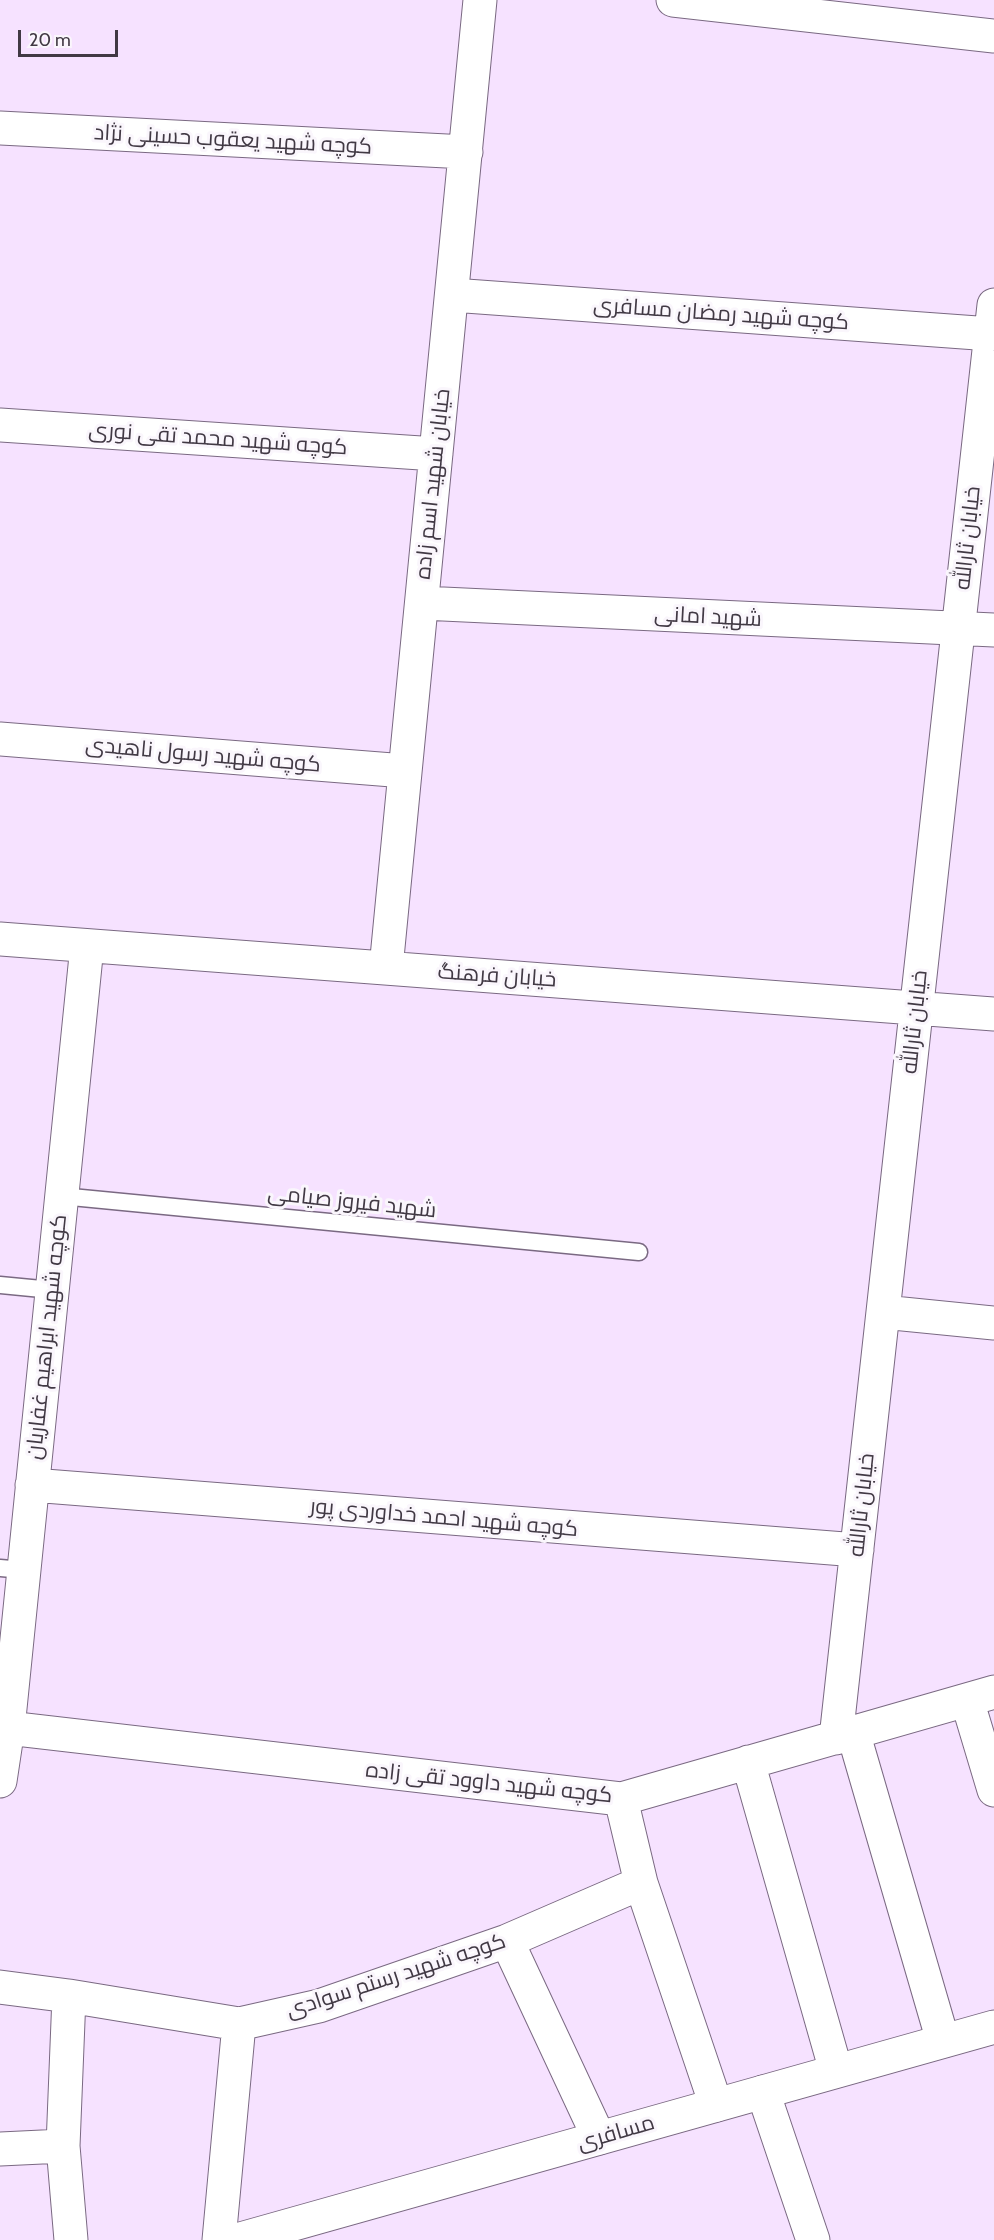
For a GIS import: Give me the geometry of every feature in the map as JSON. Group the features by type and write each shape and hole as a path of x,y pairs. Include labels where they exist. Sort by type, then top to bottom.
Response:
{"street":[{"name":"خیابان شهید اسم زاده","path":"386,968 480,0"},
{"path":"673,0 994,36"},
{"name":"کوچه شهید یعقوب حسینی نژاد","path":"0,129 466,152"},
{"name":"کوچه شهید رمضان مسافری","path":"452,295 992,320"},
{"name":"خیابان ثارالله","path":"844,1735 857,1551 992,320"},
{"name":"کوچه شهید محمد تقی نوری","path":"0,425 436,454"},
{"name":"شهید امانی","path":"422,603 994,630"},
{"name":"کوچه شهید رسول ناهیدی","path":"0,739 405,771"},
{"name":"خیابان فرهنگ","path":"0,939 994,1014"},
{"name":"کوچه شهید ابراهیم غفاریان","path":"0,1781 8,1728 12,1569 32,1485 87,946"},
{"path":"883,1312 994,1323"},
{"name":"کوچه شهید احمد خداوردی پور","path":"32,1485 857,1551"},
{"path":"981,1696 994,1790"},
{"name":"کوچه شهید داوود تقی زاده","path":"8,1728 621,1799 981,1696"},
{"path":"844,1735 943,2041"},
{"path":"748,1762 836,2071"},
{"path":"621,1799 641,1883 716,2105"},
{"name":"کوچه شهید رستم سوادی","path":"0,1987 239,2024 319,2006 507,1941 641,1883"},
{"path":"507,1941 599,2138"},
{"path":"69,1996 63,2146 72,2240"},
{"path":"219,2240 239,2024"},
{"name":"مسافری","path":"237,2240 288,2233 599,2138 993,2029"},
{"path":"763,2092 813,2240"},
{"path":"0,2149 63,2146"}],"lane":[{"name":"شهید فیروز صیامی","path":"61,1196 639,1252"},
{"path":"0,1285 52,1290"}]}
